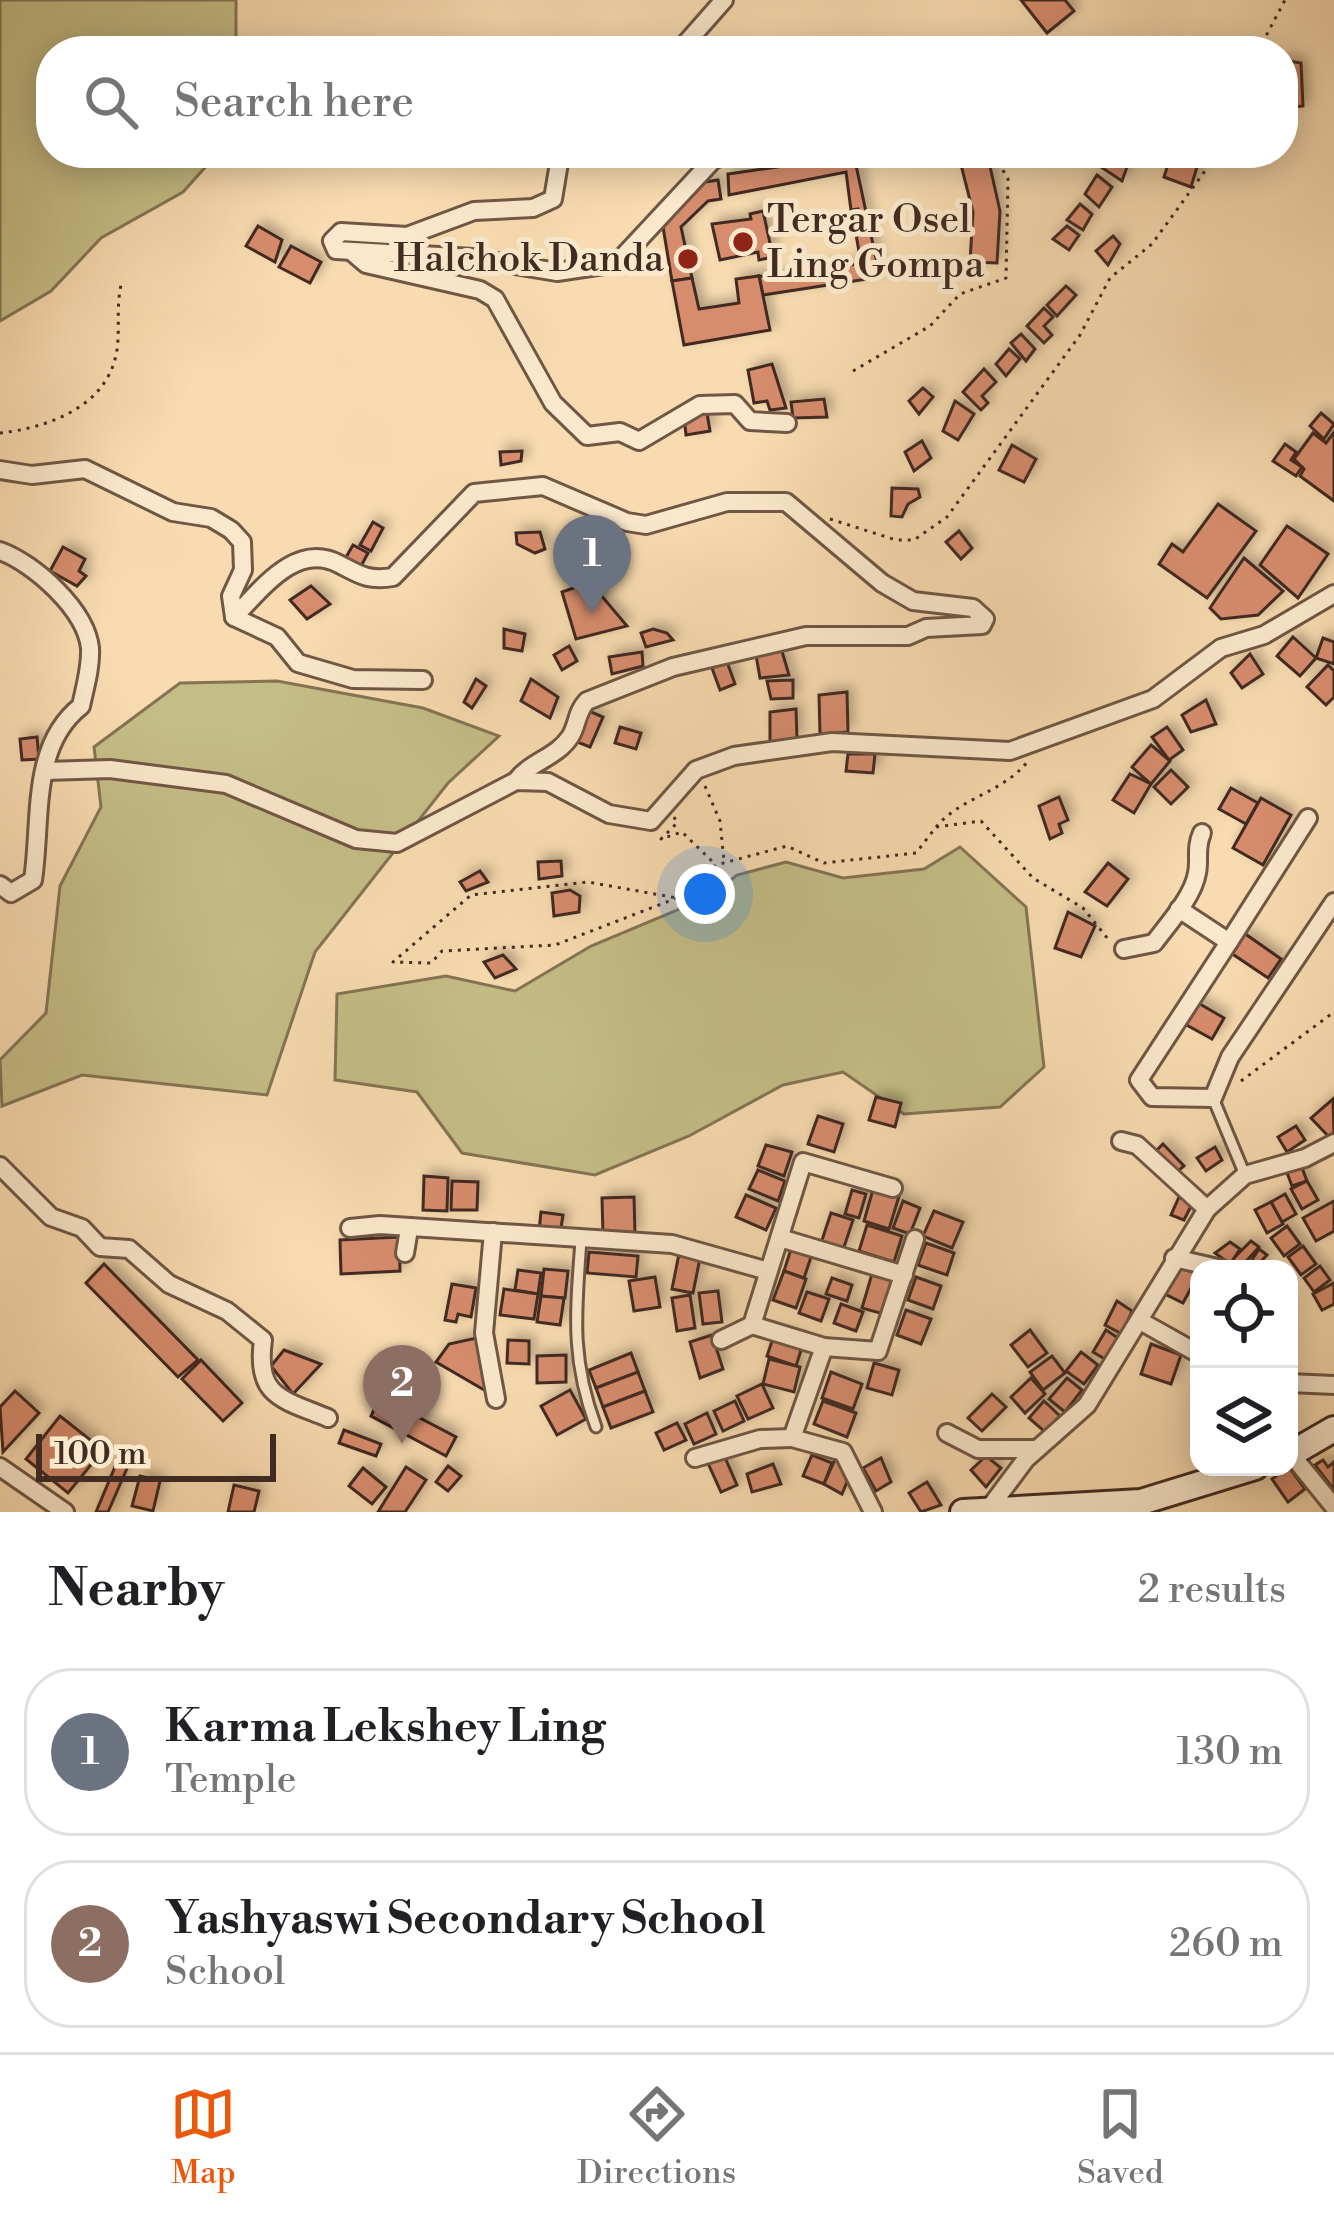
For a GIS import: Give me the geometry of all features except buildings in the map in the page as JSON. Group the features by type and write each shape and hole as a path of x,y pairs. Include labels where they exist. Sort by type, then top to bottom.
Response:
{"main road":[{"path":"1298,1449 1334,1429"},
{"path":"963,1512 991,1507 1048,1511 1141,1502 1226,1476"}],"street":[{"path":"692,36 724,0"},
{"path":"558,168 553,199 532,208 474,211 406,236 340,232 332,241 336,250 473,258 557,272 617,263 705,168"},
{"path":"351,251 366,264 481,290 494,299 553,403 587,436 620,432 639,441 700,405 735,404 750,421 787,423"},
{"path":"0,470 32,476 85,469 111,477 173,512 211,518 231,530 242,542 243,570 231,596 234,617"},
{"path":"234,617 297,560 320,557 375,580 393,577 445,530 474,493 543,486 627,522 646,525 727,502 786,502 881,583 914,601 973,608 985,619 982,625 926,628 908,636 806,637 673,667 587,701 573,734 556,753 528,765 516,782"},
{"path":"0,551 23,562 63,599 90,644 81,706 59,723 46,748 33,880 11,893 0,885"},
{"path":"46,772 110,770 226,784 356,839 397,843 516,782 548,782 609,814 651,821 693,774 734,756 832,742 1010,751 1153,699 1221,648 1264,635 1334,594"},
{"path":"234,617 277,637 298,663 353,679 423,680"},
{"path":"1308,818 1139,1080 1152,1097 1214,1098 1230,1057 1334,902"},
{"path":"1124,949 1154,943 1179,909 1197,874 1195,848 1202,833"},
{"path":"1179,909 1229,942"},
{"path":"1121,1141 1137,1145 1207,1209"},
{"path":"991,1507 1037,1449 1087,1405 1207,1209 1245,1174 1305,1158 1334,1143"},
{"path":"752,1325 803,1162 893,1188"},
{"path":"0,1166 51,1217 82,1228 100,1247 129,1250 169,1284 227,1311 263,1340 262,1371 271,1394 328,1418"},
{"path":"350,1228 672,1244 768,1271"},
{"path":"405,1253 409,1229"},
{"path":"493,1232 484,1333 496,1399"},
{"path":"780,1238 904,1275"},
{"path":"721,1340 752,1325 824,1347 878,1351 915,1239"},
{"path":"1174,1258 1190,1262"},
{"path":"1142,1322 1190,1349"},
{"path":"792,1438 824,1347"},
{"path":"1298,1384 1334,1385"},
{"path":"947,1433 978,1449 1037,1449"},
{"path":"695,1458 760,1439 792,1438 843,1452 873,1512"},
{"path":"1298,1464 1334,1507"},
{"path":"0,1467 65,1512"}],"lane":[{"path":"1214,1098 1245,1174"},
{"path":"592,1237 579,1242 574,1330 578,1379 596,1427"}],"path":[{"path":"1266,36 1285,0"},
{"path":"853,371 930,326 960,294 1006,278 1008,179 1002,168"},
{"path":"804,516 839,520 896,540 914,540 947,517 1080,335 1110,278 1152,244 1209,168"},
{"path":"0,434 33,429 70,414 99,389 116,355 114,312 122,280"},
{"path":"677,898 588,881 471,895 393,962 431,963 442,952 556,945 677,898 716,865 787,846 824,863 916,853 945,816 1012,782 1031,757"},
{"path":"693,774 712,794 724,863"},
{"path":"668,807 677,823 661,839 682,832 716,865"},
{"path":"936,827 981,820 1033,878 1083,908 1104,936 1124,949"},
{"path":"1214,1098 1291,1048 1334,1012"}],"shaded area":[{"path":"0,0 236,0 236,36 36,36 36,168 205,168 183,192 101,238 51,291 0,321"},
{"path":"277,681 423,708 499,736 448,783 315,952 267,1095 82,1075 2,1106 0,1060 46,1013 60,886 101,807 94,747 180,683"},
{"path":"960,847 1026,907 1044,1067 1000,1107 904,1114 843,1072 783,1085 689,1136 595,1175 462,1153 417,1092 335,1080 337,994 446,976 515,991 591,946 711,896 737,875 786,862 843,878 924,869"}],"place":[{"name":"Tergar Osel Ling Gompa","path":"743,242"},
{"name":"Halchok Danda","path":"688,259"},
{"name":"Karma Lekshey Ling","path":"592,614"},
{"name":"Yashyaswi Secondary School","path":"402,1444"}]}
